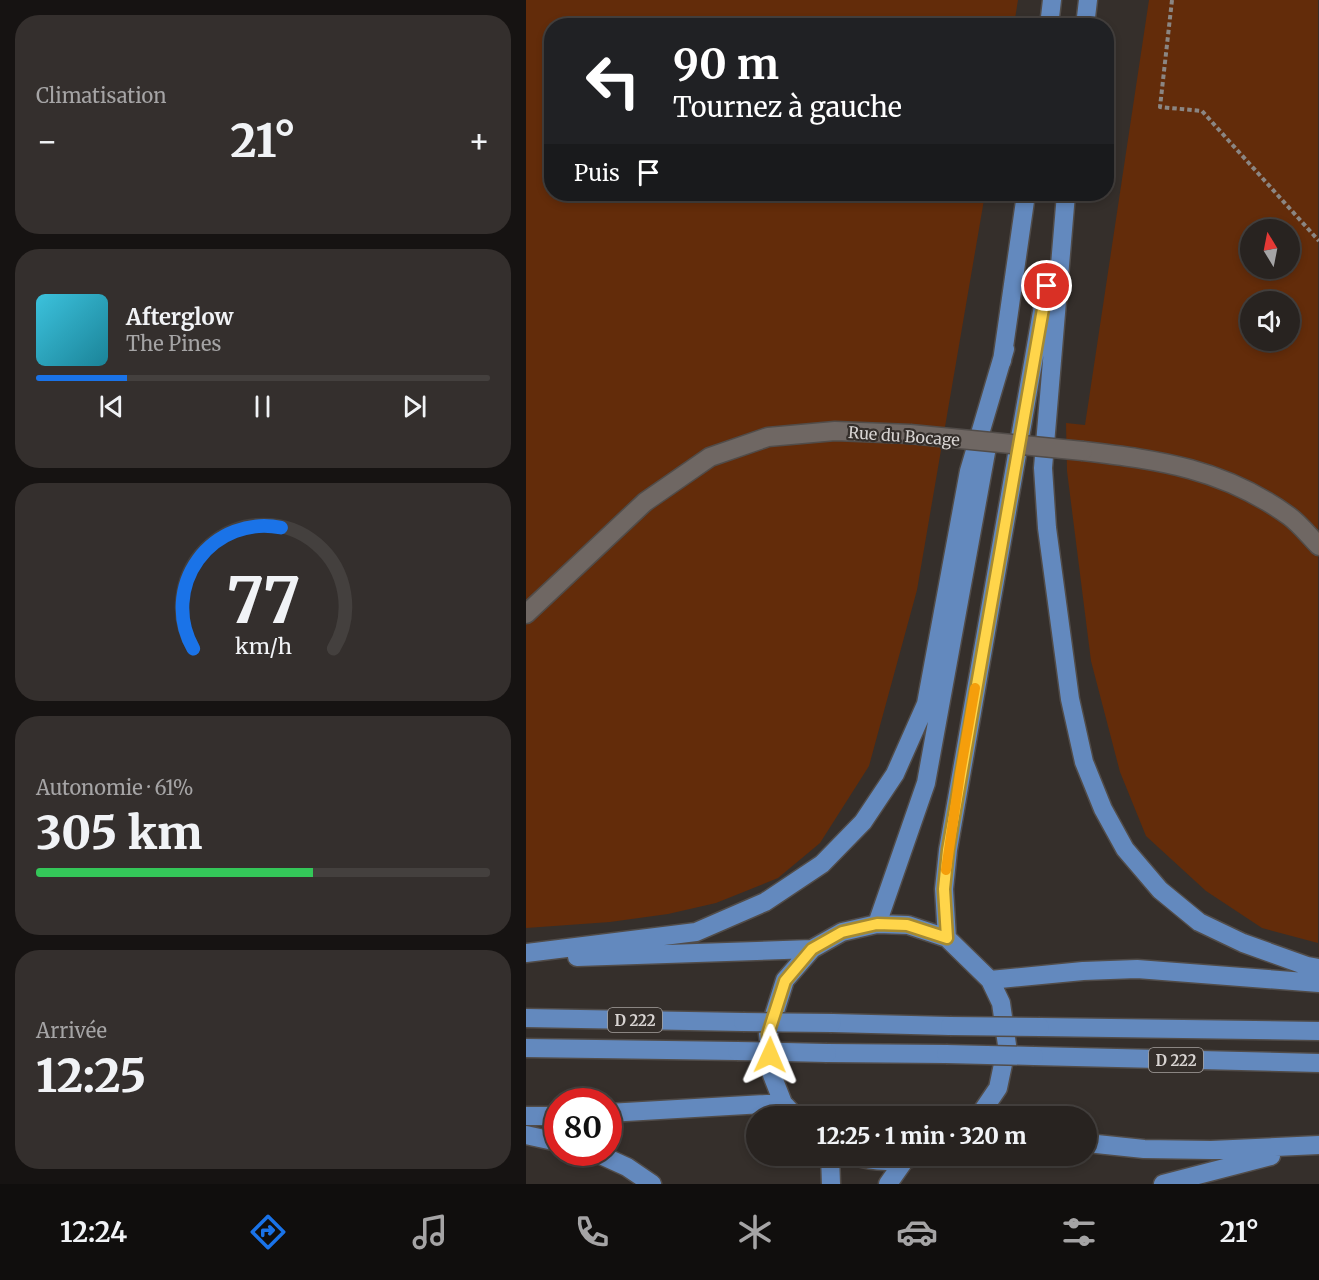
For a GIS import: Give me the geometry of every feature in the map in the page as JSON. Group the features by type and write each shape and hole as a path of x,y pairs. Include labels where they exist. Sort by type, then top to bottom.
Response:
{"highway":[{"path":"1050,18 1052,0"},
{"path":"1086,18 1088,0"},
{"path":"877,924 926,783 1005,349 1025,201"},
{"path":"947,938 944,889 951,828 1063,201"},
{"path":"1063,201 1043,468 1048,528 1070,699 1084,762 1103,809 1125,849 1160,890 1199,922 1234,939 1318,968"},
{"path":"526,953 696,932 765,903 822,864 863,822 895,774 926,704 969,471 1005,349"},
{"path":"788,1106 772,1075 768,1034 785,981 812,949 842,932 877,924 907,925 947,938 990,980 1001,1004 1007,1045 998,1088 986,1106"},
{"path":"526,959 812,949"},
{"path":"990,980 1083,971 1137,969 1318,983"},
{"name":"D 222","path":"526,1018 1318,1031"},
{"name":"D 222","path":"526,1048 946,1054 1318,1064"},
{"path":"622,1113 746,1110"},
{"path":"526,1116 544,1116"},
{"path":"526,1135 544,1139"},
{"path":"1097,1144 1144,1149 1211,1150 1314,1146"},
{"path":"1163,1184 1314,1146"},
{"path":"622,1165 652,1184"},
{"path":"830,1166 831,1184"},
{"path":"888,1184 905,1166"}],"street":[{"name":"Rue du Bocage","path":"526,614 645,502 710,457 768,437 835,431 910,434 1137,457 1193,469 1246,488 1290,517 1318,546"}],"path":[{"path":"1172,0 1160,107 1202,111 1318,241"}],"shaded area":[{"path":"526,0 1018,0 1015,18 544,18 544,201 984,201 917,590 869,766 820,843 778,878 716,903 668,914 610,922 526,928"},
{"path":"1149,0 1318,0 1318,943 1262,928 1206,891 1146,836 1120,772 1091,661 1067,471 1066,423 1085,425"}],"slow traffic":[{"path":"946,870 975,688"}],"route":[{"path":"770,1055 768,1034 785,981 812,949 842,932 877,924 907,925 947,938 944,889 948,850 1047,286"}]}
